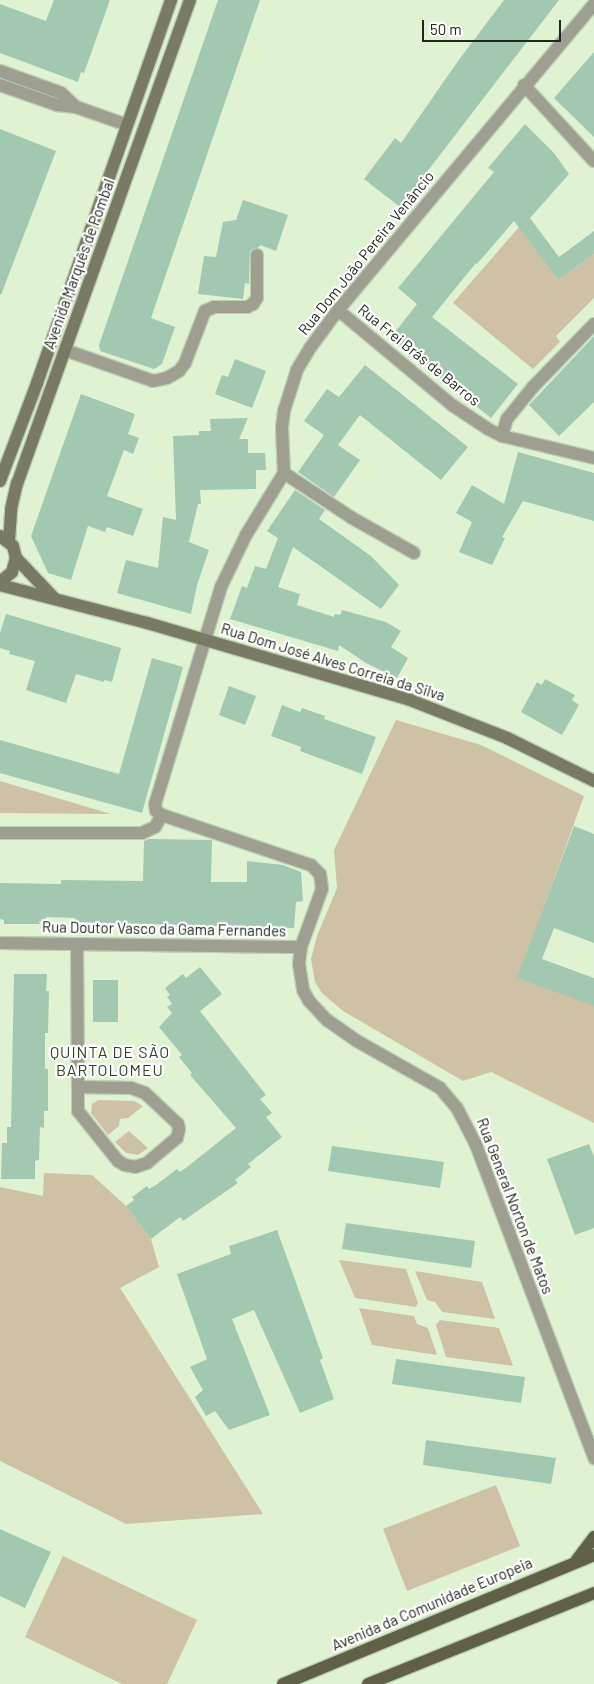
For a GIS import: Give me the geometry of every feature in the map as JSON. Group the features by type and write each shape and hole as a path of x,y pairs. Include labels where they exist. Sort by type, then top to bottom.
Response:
{"main road":[{"name":"Avenida Marquês de Pombal","path":"0,481 37,384 171,0"},
{"name":"Avenida Marquês de Pombal","path":"4,538 17,484 190,0"},
{"path":"4,538 16,558 54,598"},
{"path":"0,583 12,572 16,558"},
{"name":"Rua Dom José Alves Correia da Silva","path":"0,583 204,640 434,708 507,738 594,781"},
{"path":"576,1561 594,1537"},
{"name":"Avenida da Comunidade Europeia","path":"283,1684 594,1555"},
{"path":"368,1684 594,1593"}],"street":[{"name":"Rua Dom João Pereira Venâncio","path":"284,474 282,428 284,411 297,370 310,348 338,310 524,85 594,4"},
{"path":"0,71 61,93 76,107"},
{"path":"0,85 57,105 76,107 127,125"},
{"path":"524,85 594,161"},
{"path":"65,350 153,382 168,378 179,371 185,363 205,311 214,307 247,307 253,304 257,298 257,255"},
{"name":"Rua Frei Brás de Barros","path":"338,310 452,405 502,436 593,455"},
{"path":"502,436 507,419 532,388 594,324"},
{"path":"0,833 142,833 155,827 162,815 156,811 155,804 221,587 233,560 284,474 352,518 414,553"},
{"name":"Rua Doutor Vasco da Gama Fernandes","path":"0,943 300,947 322,889 322,878 311,864 162,815"},
{"path":"77,944 78,1112 118,1161 125,1165 135,1167 147,1162 177,1138 178,1124 139,1090 78,1087"},
{"name":"Rua General Norton de Matos","path":"300,947 300,980 309,1000 318,1011 357,1041 440,1088 457,1108 470,1130 594,1458"}],"shaded area":[{"path":"519,227 558,280 594,254 594,298 556,336 560,342 533,369 453,303"},
{"path":"396,720 481,745 584,796 518,978 594,1005 594,1123 491,1072 463,1081 343,1011 322,993 315,982 311,959 317,936 337,888 334,850"},
{"path":"0,781 111,814 0,813"},
{"path":"99,1100 134,1101 143,1106 128,1118 120,1119 119,1126 108,1135 91,1113 92,1104"},
{"path":"129,1131 148,1148 138,1155 126,1153 115,1142"},
{"path":"44,1173 92,1175 126,1206 151,1239 159,1267 120,1288 263,1514 126,1524 0,1461 0,1187 43,1196"},
{"path":"339,1260 406,1269 418,1303 416,1307 355,1298"},
{"path":"415,1271 482,1282 495,1319 442,1312 435,1302 427,1300"},
{"path":"359,1308 414,1316 417,1324 428,1328 437,1355 372,1345"},
{"path":"440,1320 499,1328 513,1366 446,1357 436,1325"},
{"path":"496,1485 520,1546 407,1591 383,1529"},
{"path":"63,1556 197,1620 167,1684 122,1684 25,1637"}],"building":[{"path":"54,0 110,0 84,73 81,72 78,82 0,53 0,4 46,21"},
{"path":"218,0 260,0 151,318 175,327 162,364 154,369 100,351 99,345"},
{"path":"504,0 559,0 400,207 364,179 395,138 401,143 458,61"},
{"path":"594,52 594,137 554,98"},
{"path":"525,124 554,153 569,174 530,218 559,257 594,231 594,254 558,280 514,221 476,263 432,317 518,384 491,418 393,340 392,336 417,304 398,288 494,172 488,168"},
{"path":"0,129 56,151 1,295 0,294"},
{"path":"243,200 288,215 276,251 260,245 250,251 249,284 245,283 243,299 198,294 204,256 216,257 223,222 236,220"},
{"path":"594,336 594,402 559,436 529,405"},
{"path":"235,359 266,371 252,408 215,394 222,375 228,377"},
{"path":"365,365 468,447 441,480 360,415 338,445 360,460 334,497 298,472 324,435 304,421 327,389 339,397"},
{"path":"81,394 135,414 128,434 139,438 133,454 124,450 107,496 143,509 133,536 107,527 105,532 88,526 71,580 48,573 31,536"},
{"path":"248,418 239,439 248,439 248,453 265,453 266,470 256,470 256,489 200,490 201,504 198,504 189,542 209,550 197,585 191,614 117,593 126,560 158,568 163,517 176,520 173,436 199,435 199,431 211,431 210,419"},
{"path":"518,452 594,473 594,521 523,501 502,537 505,538 492,565 459,552 472,522 456,513 472,485 504,504"},
{"path":"295,490 325,510 319,519 371,556 399,585 381,609 293,547 278,587 300,594 297,605 334,617 335,614 340,615 342,610 386,622 401,631 391,647 408,658 397,678 366,663 339,645 338,651 230,619 242,586 247,588 255,566 266,569 278,538 267,531"},
{"path":"6,614 121,648 112,682 104,680 104,682 76,674 66,703 26,690 35,661 9,654 10,651 0,648 0,633"},
{"path":"152,658 183,667 142,813 0,773 0,740 119,774"},
{"path":"545,679 575,695 572,700 579,705 562,735 521,712 537,682 542,685"},
{"path":"229,686 256,696 245,725 219,715"},
{"path":"282,705 300,712 302,708 325,716 324,719 376,737 362,774 300,751 301,747 271,736"},
{"path":"574,826 594,834 594,943 554,928 542,959 594,978 594,1006 517,978"},
{"path":"149,839 212,840 211,882 247,882 247,861 283,865 301,872 303,901 296,902 294,928 75,922 75,918 46,917 46,921 39,921 40,924 4,924 4,920 0,919 0,883 61,884 61,880 143,881 144,841"},
{"path":"200,967 222,994 200,1011 266,1095 260,1099 272,1113 266,1117 282,1137 248,1164 251,1167 235,1180 238,1183 183,1221 180,1217 151,1239 126,1206 134,1200 132,1197 147,1186 149,1189 156,1185 177,1169 180,1172 236,1128 190,1075 192,1073 179,1057 182,1055 159,1027 172,1013 167,1007 172,1004 167,997 170,995 165,988 183,974 186,978"},
{"path":"14,974 47,974 46,991 49,991 48,1033 45,1033 45,1069 48,1069 48,1111 44,1111 44,1128 40,1127 39,1160 35,1161 35,1179 1,1179 2,1143 7,1143 7,1127 11,1127"},
{"path":"93,980 118,980 118,1022 93,1022"},
{"path":"589,1144 594,1157 594,1228 575,1235 547,1159"},
{"path":"332,1146 444,1162 440,1188 328,1171"},
{"path":"346,1223 475,1241 471,1268 342,1249"},
{"path":"277,1230 323,1358 320,1360 334,1399 300,1413 254,1310 232,1319 270,1415 229,1430 215,1411 206,1416 195,1397 203,1390 190,1367 207,1359 177,1274 231,1254 229,1246"},
{"path":"396,1359 525,1377 521,1403 392,1384"},
{"path":"426,1440 556,1458 551,1484 423,1465"},
{"path":"0,1529 51,1552 25,1608 0,1596"}],"district":[{"name":"QUINTA DE SÃO BARTOLOMEU","path":"110,1061"}]}
